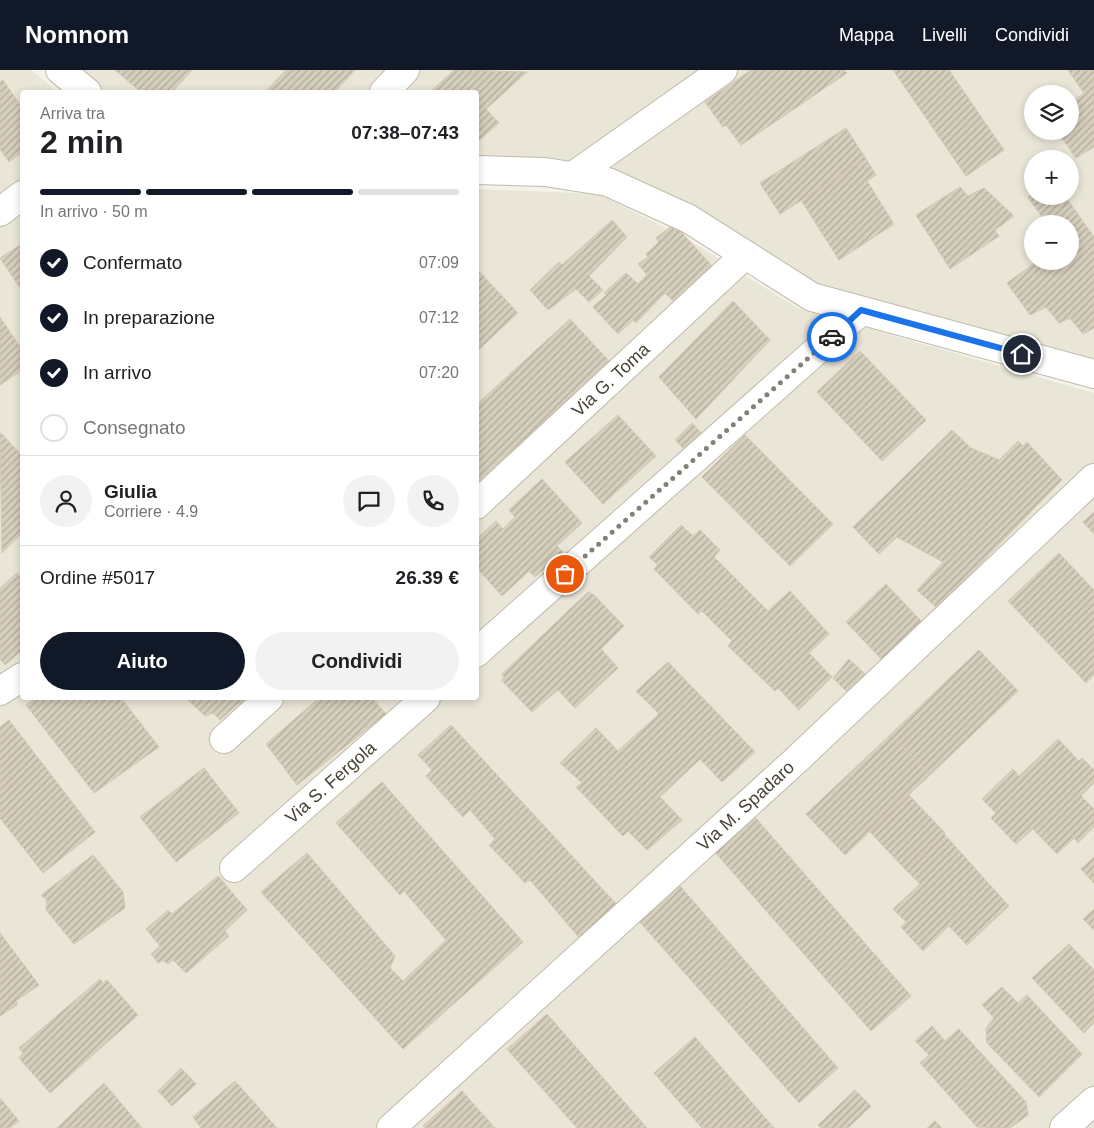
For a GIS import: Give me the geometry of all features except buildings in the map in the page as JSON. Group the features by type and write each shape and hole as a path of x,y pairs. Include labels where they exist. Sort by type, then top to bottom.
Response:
{"street":[{"path":"60,70 85,90"},
{"path":"386,90 404,70"},
{"path":"573,176 723,70"},
{"path":"479,170 545,172 608,182 689,219 812,297 1094,374"},
{"path":"0,212 20,197"},
{"name":"Via G. Toma","path":"479,502 745,255"},
{"path":"479,650 861,310"},
{"name":"Via M. Spadaro","path":"391,1128 786,770 1094,478"},
{"path":"0,692 20,677"},
{"path":"224,739 267,700"},
{"name":"Via S. Fergola","path":"234,868 424,700"},
{"path":"1064,1128 1094,1101"}],"shaded area":[{"path":"0,70 31,70 56,90 20,90 20,700 479,700 479,189 599,194 689,240 797,308 1094,393 1094,1128 0,1128"},
{"path":"79,70 1094,70 1094,365 816,288 694,210 479,162 479,90 104,90"}],"way so far":[{"path":"565,574 832,337"}],"route":[{"path":"832,337 861,310 1022,354"}]}
